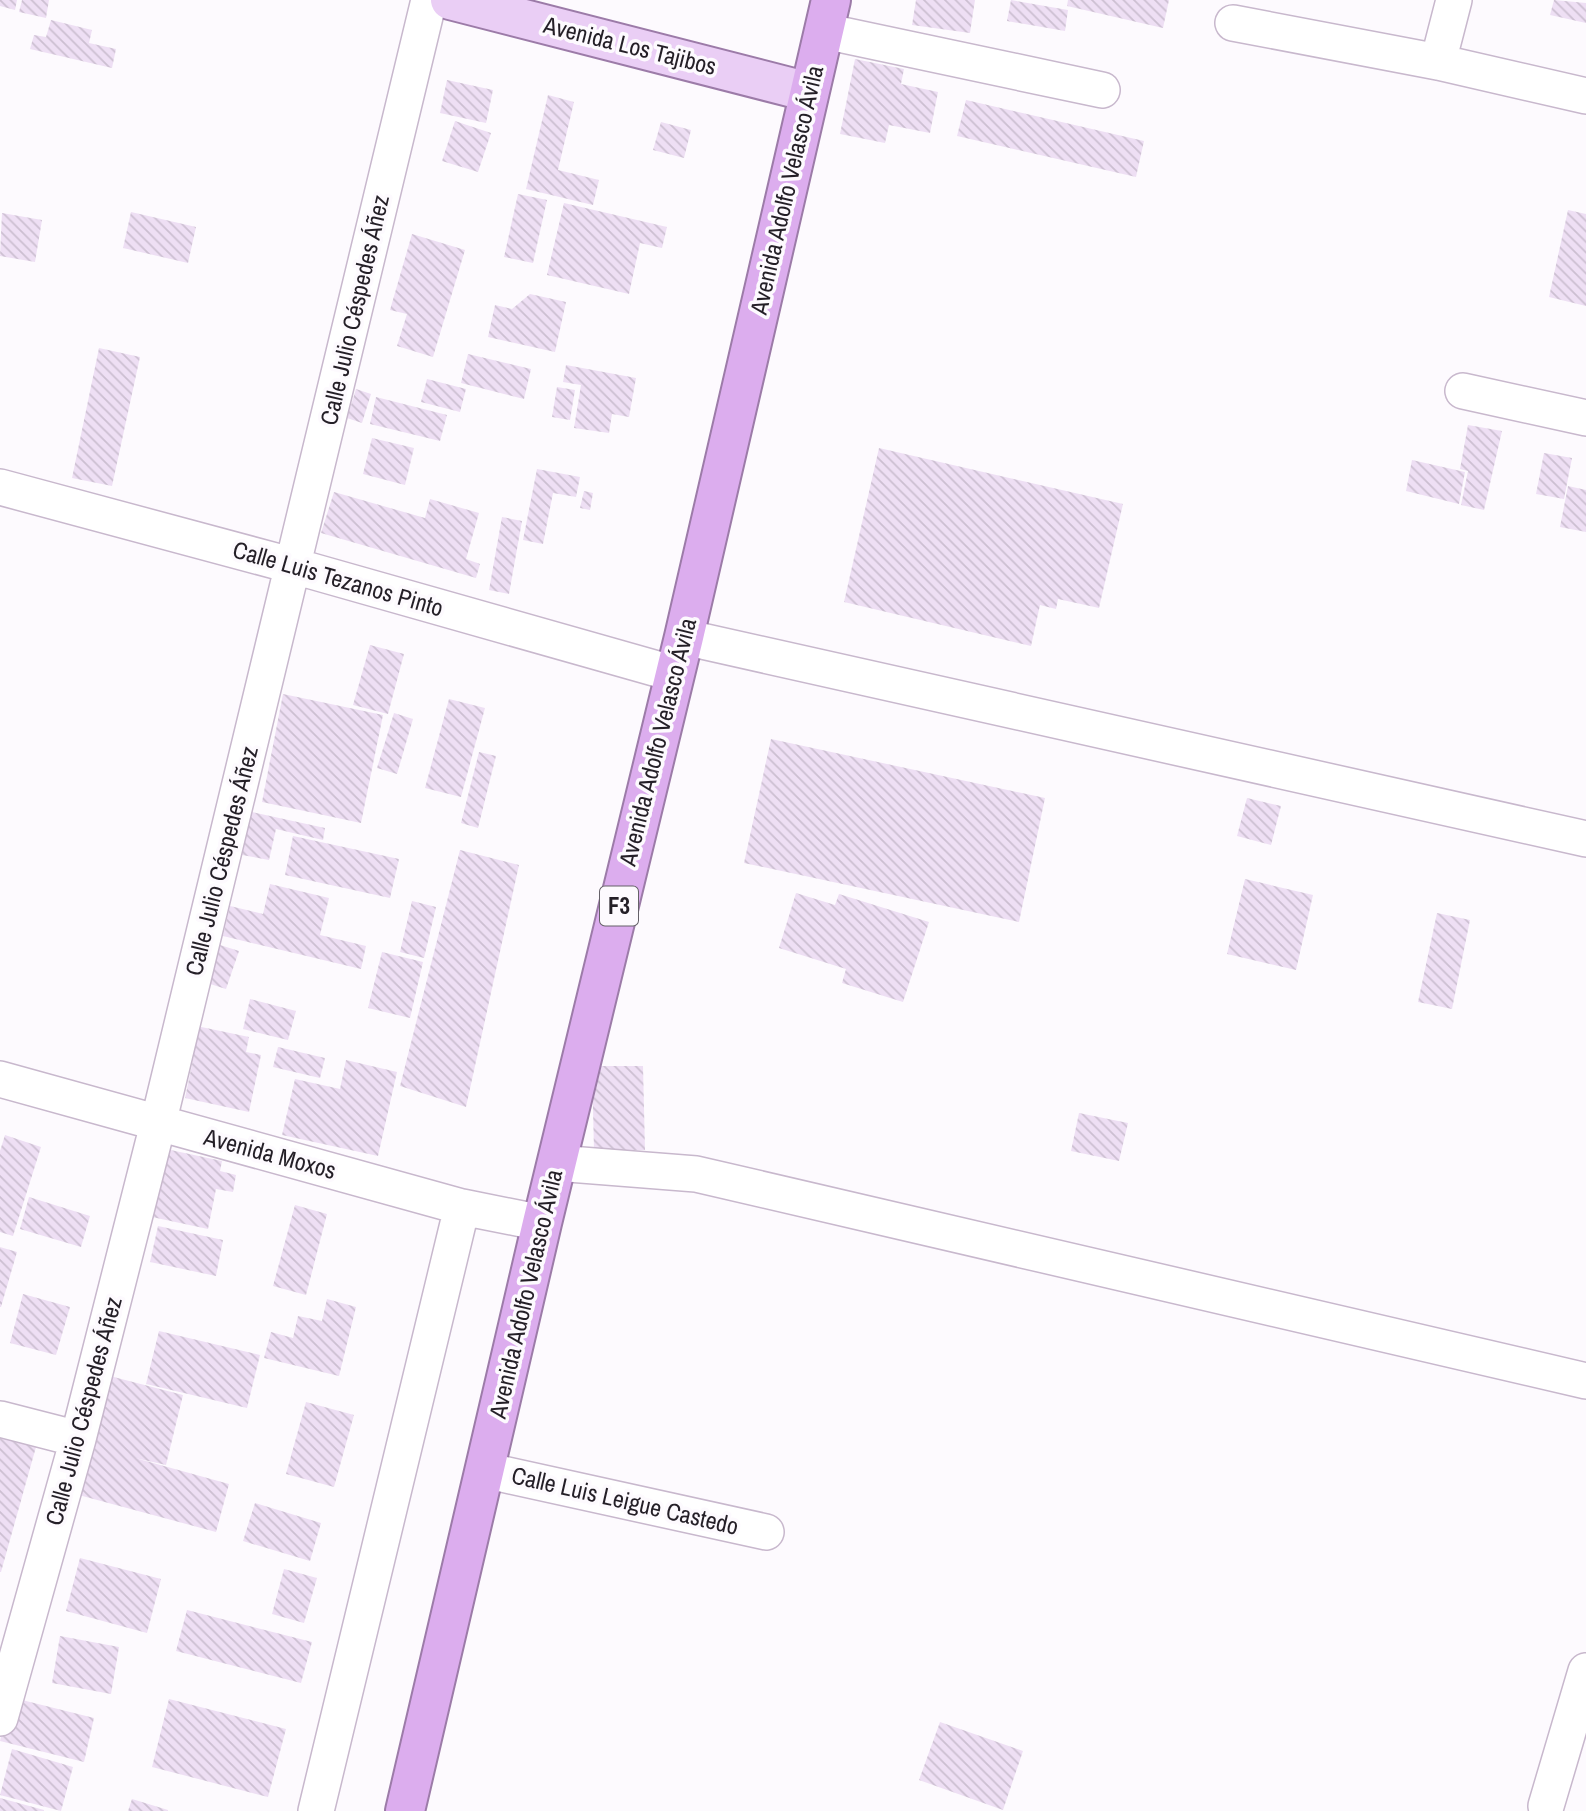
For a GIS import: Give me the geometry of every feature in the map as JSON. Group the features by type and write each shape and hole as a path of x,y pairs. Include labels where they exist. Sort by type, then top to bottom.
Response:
{"highway":[{"name":"Avenida Adolfo Velasco Ávila","path":"405,1811 556,1163 684,637 828,15"}],"main road":[{"name":"Avenida Los Tajibos","path":"450,0 809,92"}],"street":[{"name":"Calle Julio Céspedes Áñez","path":"0,1718 78,1439 158,1124 429,0"},
{"path":"1438,62 1454,0"},
{"path":"828,15 1102,90"},
{"path":"1233,23 1438,62 1586,96"},
{"path":"1463,391 1586,418"},
{"name":"Calle Luis Tezanos Pinto","path":"0,487 294,566 675,674"},
{"path":"684,637 1586,839"},
{"name":"Avenida Moxos","path":"0,1079 461,1207 542,1223"},
{"path":"556,1163 696,1174 1586,1381"},
{"path":"316,1811 461,1207"},
{"path":"0,1419 78,1439"},
{"name":"Calle Luis Leigue Castedo","path":"484,1470 766,1532"},
{"path":"1546,1807 1586,1671"}],"building":[{"path":"0,0 17,0 15,10 0,6"},
{"path":"22,0 49,0 46,18 19,12"},
{"path":"916,0 975,0 970,33 912,25"},
{"path":"1011,0 1068,10 1065,31 1007,21"},
{"path":"1068,0 1169,0 1163,28 1067,6"},
{"path":"1554,0 1586,3 1586,23 1550,15"},
{"path":"51,20 92,30 89,43 116,49 112,68 30,49 34,35 46,37"},
{"path":"855,59 904,69 901,84 938,92 930,133 889,125 885,143 840,134"},
{"path":"447,80 493,90 486,123 440,113"},
{"path":"548,95 574,102 558,170 599,180 593,205 526,189"},
{"path":"966,100 1144,141 1136,177 957,136"},
{"path":"455,121 491,133 478,172 442,161"},
{"path":"661,122 691,130 684,158 653,150"},
{"path":"518,194 547,200 533,263 504,257"},
{"path":"564,203 667,227 662,248 640,243 629,294 547,275"},
{"path":"1568,210 1586,214 1586,306 1549,297"},
{"path":"131,212 196,227 188,263 123,248"},
{"path":"2,213 42,220 35,262 0,256"},
{"path":"412,234 465,250 433,357 397,346 407,314 390,310"},
{"path":"530,294 566,302 555,352 488,337 495,305 512,309"},
{"path":"99,348 140,357 112,486 72,478"},
{"path":"468,354 531,369 524,399 461,383"},
{"path":"566,365 636,378 629,417 612,414 609,433 574,428 581,385 563,382"},
{"path":"427,379 466,389 460,412 421,402"},
{"path":"557,387 575,390 570,420 552,417"},
{"path":"356,389 371,394 362,423 347,418"},
{"path":"376,397 447,415 440,441 370,424"},
{"path":"1468,425 1502,431 1484,510 1461,505 1468,471 1460,469"},
{"path":"372,438 414,448 405,485 363,474"},
{"path":"879,448 1123,504 1099,608 1058,599 1056,609 1040,605 1031,646 844,602"},
{"path":"1544,453 1572,458 1564,499 1536,494"},
{"path":"1412,460 1465,472 1459,504 1406,491"},
{"path":"537,469 580,477 576,497 553,493 543,544 523,540"},
{"path":"1568,486 1586,490 1586,532 1560,527"},
{"path":"584,491 593,493 590,510 580,508"},
{"path":"334,492 425,518 430,499 479,513 466,559 480,564 476,578 321,533"},
{"path":"502,517 522,521 509,594 489,590"},
{"path":"370,645 404,654 388,714 353,705"},
{"path":"283,694 383,715 361,823 262,802"},
{"path":"449,699 485,708 461,797 425,788"},
{"path":"394,713 413,719 397,774 377,768"},
{"path":"771,739 1045,798 1019,922 744,863"},
{"path":"479,752 496,756 478,828 461,823"},
{"path":"1247,798 1281,806 1271,845 1237,836"},
{"path":"252,812 325,828 323,840 276,829 269,860 242,855"},
{"path":"293,836 399,859 390,898 285,875"},
{"path":"460,850 519,865 466,1107 400,1086"},
{"path":"1245,879 1313,895 1296,970 1227,954"},
{"path":"270,884 329,898 320,935 366,946 361,969 223,936 230,906 263,914"},
{"path":"796,893 835,905 839,894 929,922 903,1002 842,983 846,969 779,948"},
{"path":"412,901 436,907 424,958 400,952"},
{"path":"1437,913 1470,920 1452,1009 1418,1002"},
{"path":"220,945 239,951 226,989 207,983"},
{"path":"382,952 423,962 410,1018 368,1008"},
{"path":"250,999 296,1011 288,1040 243,1029"},
{"path":"187,1024 249,1037 246,1052 261,1055 249,1112 185,1098 194,1055 182,1052"},
{"path":"278,1047 325,1058 320,1078 273,1067"},
{"path":"346,1060 397,1072 378,1156 282,1135 295,1079 340,1089"},
{"path":"592,1066 643,1066 645,1150 594,1151"},
{"path":"1079,1113 1128,1123 1119,1161 1071,1151"},
{"path":"5,1135 41,1147 13,1236 0,1232 0,1151"},
{"path":"166,1149 222,1161 220,1171 236,1175 233,1192 216,1189 208,1229 152,1217"},
{"path":"29,1197 90,1216 81,1247 20,1229"},
{"path":"295,1205 327,1214 306,1295 273,1286"},
{"path":"158,1226 223,1240 216,1276 150,1262"},
{"path":"0,1247 17,1252 1,1307 0,1307"},
{"path":"23,1294 70,1307 56,1355 10,1343"},
{"path":"327,1299 356,1307 339,1376 264,1358 271,1332 293,1338 298,1316 322,1321"},
{"path":"159,1331 260,1355 247,1408 146,1384"},
{"path":"106,1375 183,1395 166,1465 135,1458 229,1484 216,1532 75,1494"},
{"path":"306,1402 354,1415 334,1487 286,1474"},
{"path":"0,1437 36,1447 1,1572 0,1572"},
{"path":"255,1503 321,1523 310,1561 243,1541"},
{"path":"80,1558 161,1579 147,1633 66,1611"},
{"path":"284,1569 317,1578 304,1623 272,1614"},
{"path":"187,1610 312,1642 301,1683 176,1651"},
{"path":"60,1636 119,1647 111,1694 52,1683"},
{"path":"10,1697 94,1718 84,1762 0,1741"},
{"path":"169,1699 286,1729 268,1797 152,1767"},
{"path":"940,1722 1023,1751 1003,1810 919,1780"},
{"path":"12,1749 73,1767 61,1811 0,1795"},
{"path":"0,1798 44,1810 44,1811 0,1811"},
{"path":"132,1799 168,1810 168,1811 128,1811"}]}
